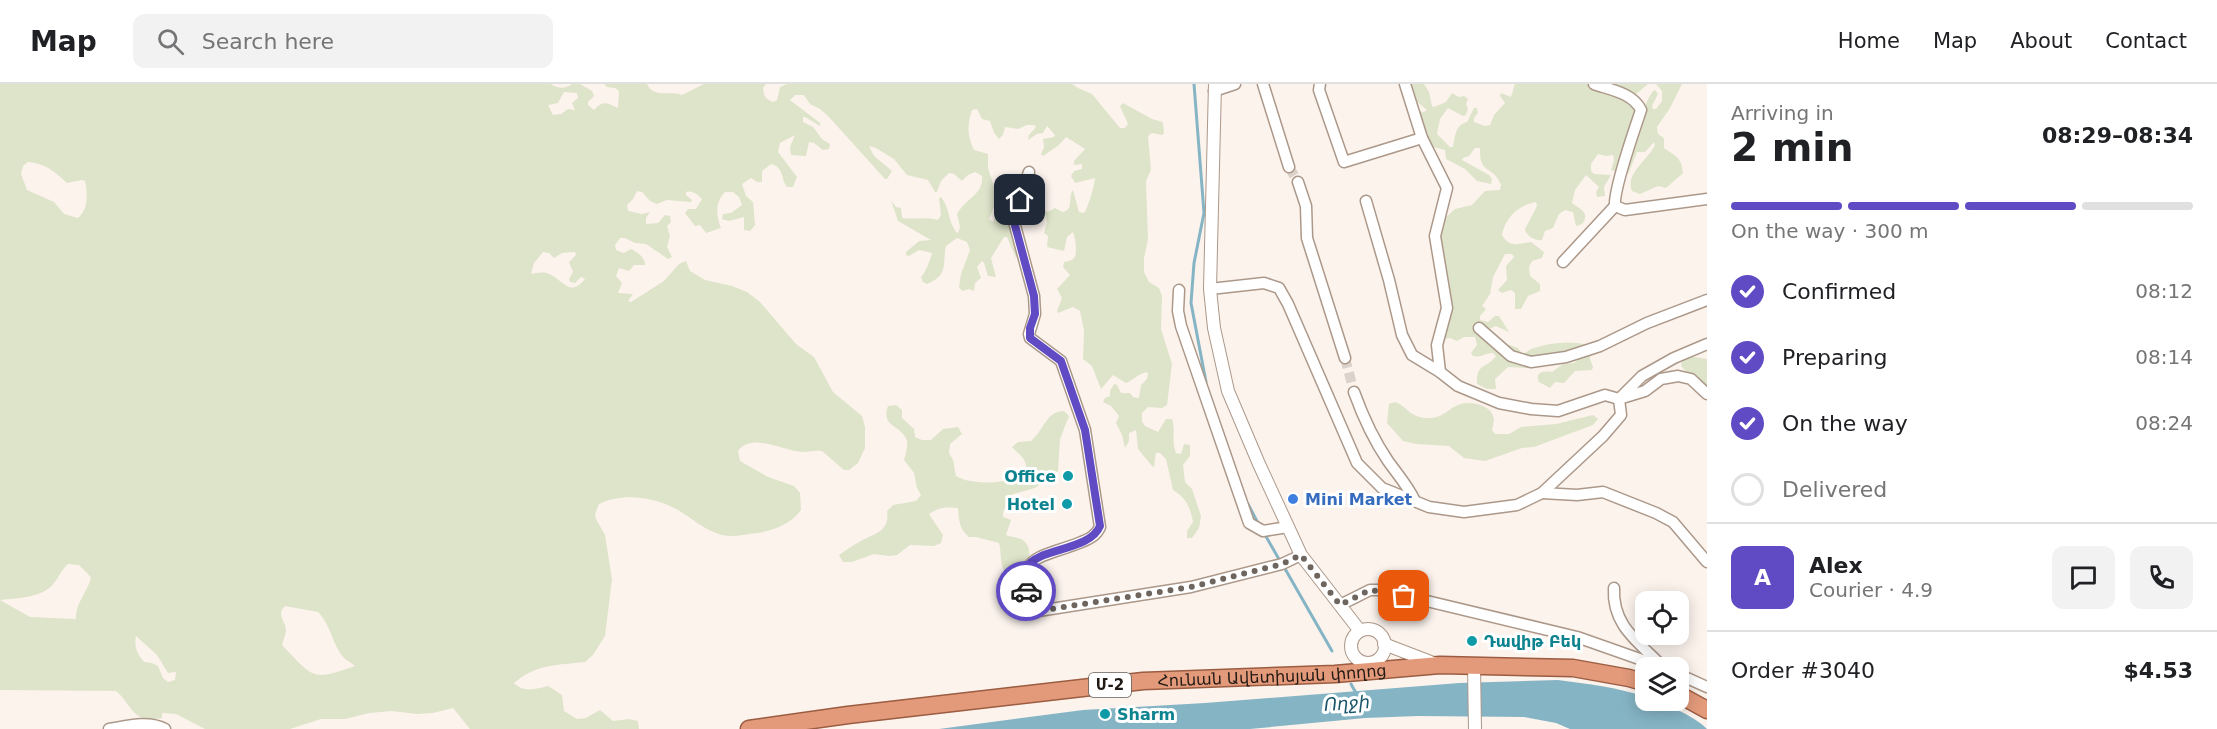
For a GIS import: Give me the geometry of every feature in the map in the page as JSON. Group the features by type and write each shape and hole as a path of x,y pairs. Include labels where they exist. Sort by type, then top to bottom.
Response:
{"highway":[{"name":"Հունան Ավետիսյան փողոց","path":"748,729 1143,681 1335,674 1440,665 1474,670"},
{"name":"Մ-2","path":"1474,670 1573,668 1635,680"},
{"path":"1689,700 1707,710"}],"street":[{"path":"1235,84 1214,87 1210,289 1214,328 1228,390 1301,555 1360,631"},
{"path":"1263,84 1289,167"},
{"path":"1320,84 1319,90 1344,162 1422,138"},
{"path":"1405,84 1422,138 1446,188 1435,236 1447,308 1437,345 1440,372"},
{"path":"1563,262 1615,206 1619,181 1641,110 1638,103 1626,95 1594,84"},
{"path":"1029,172 1013,218 1034,296 1035,314 1029,334 1030,338 1061,361 1085,430 1100,526 1097,533 1089,539 1035,560 1027,566 1024,578 1032,612 1191,587 1282,564 1301,555"},
{"path":"1298,182 1306,206 1307,238 1345,358"},
{"path":"1615,206 1625,210 1707,199"},
{"path":"1366,201 1402,335 1412,355 1458,386 1499,404 1558,411 1605,395 1618,399 1645,391 1661,379 1678,376 1691,379 1707,394"},
{"path":"1210,289 1264,283 1279,288 1357,464 1382,488 1430,507 1464,512 1517,506 1542,494 1603,436 1621,415 1618,399"},
{"path":"1179,290 1181,326 1249,524 1263,531 1288,527"},
{"path":"1479,328 1511,356 1531,362 1566,357 1588,350 1680,309 1707,300"},
{"path":"1618,399 1642,376 1707,344"},
{"path":"1354,392 1367,426 1409,488 1415,501"},
{"path":"1542,494 1577,495 1604,492 1656,513 1672,522 1707,562"},
{"path":"1614,588 1613,604 1621,623 1654,657"},
{"path":"1340,605 1370,590 1382,590 1577,637 1635,657"},
{"path":"1335,674 1349,660 1352,640 1360,631 1375,631 1384,644 1384,649 1378,659 1368,663 1358,660 1352,651"},
{"path":"1384,644 1440,665"},
{"path":"1474,670 1474,727"},
{"path":"1689,679 1707,687"},
{"path":"109,729 140,724 155,725 165,729"}],"green space":[{"path":"0,84 551,84 562,88 580,84 592,91 594,96 588,105 594,110 605,103 618,108 619,91 604,84 647,84 650,89 658,93 682,95 704,84 766,84 763,88 764,95 773,102 777,100 780,87 787,84 1072,84 1092,94 1120,128 1125,128 1128,124 1120,106 1123,103 1152,119 1163,122 1164,133 1162,135 1152,133 1148,136 1151,170 1146,181 1148,240 1144,272 1149,282 1159,288 1162,296 1161,329 1172,364 1167,405 1162,408 1148,407 1142,413 1142,421 1145,426 1158,432 1166,419 1172,419 1176,453 1181,454 1184,444 1190,445 1190,456 1183,465 1185,482 1192,489 1201,516 1199,528 1192,538 1187,538 1187,531 1193,522 1187,503 1173,490 1166,459 1160,453 1156,453 1154,467 1152,466 1138,449 1136,430 1129,433 1129,441 1125,448 1116,423 1119,416 1111,406 1103,402 1110,396 1114,384 1121,393 1130,393 1133,397 1139,398 1141,385 1147,379 1147,372 1126,383 1113,375 1101,389 1092,366 1083,359 1084,331 1080,311 1073,307 1058,313 1057,311 1062,298 1057,289 1070,275 1063,267 1064,262 1074,258 1076,245 1073,232 1067,237 1064,251 1047,247 1048,236 1044,233 1047,222 1045,211 1048,212 1055,208 1062,212 1066,211 1070,206 1073,190 1079,212 1086,211 1095,178 1075,183 1071,176 1074,171 1082,169 1082,164 1074,165 1074,161 1085,149 1066,137 1043,156 1041,154 1044,147 1043,139 1055,135 1047,126 1043,133 1028,140 1036,127 1034,125 1018,129 1005,127 999,139 990,121 982,119 977,109 972,110 969,126 970,140 974,150 988,154 988,168 996,193 996,202 989,219 993,222 998,211 1006,209 1018,255 1016,258 1007,237 1004,237 991,258 996,277 988,276 982,261 977,267 981,278 975,283 974,291 969,289 962,291 959,287 961,274 970,250 967,242 957,238 946,246 942,272 927,284 923,282 921,277 932,253 919,250 909,256 906,252 919,241 931,240 898,221 891,200 896,207 901,208 902,218 938,220 941,215 939,198 941,197 953,228 958,233 960,227 957,214 977,192 982,176 975,172 962,181 949,173 935,192 928,180 907,175 894,159 869,146 874,156 892,171 885,179 829,117 810,104 804,95 795,95 790,100 820,123 820,126 805,117 803,117 803,122 813,127 822,139 830,144 829,149 823,150 809,142 806,156 791,155 790,147 795,135 780,143 778,152 797,177 793,187 787,187 778,168 771,164 762,171 762,182 751,178 742,184 746,196 753,202 755,225 750,231 744,230 744,217 729,221 722,219 723,214 731,213 742,205 739,197 733,192 725,192 719,200 717,214 721,228 706,233 700,225 695,226 685,213 688,209 696,209 702,199 695,193 686,192 691,202 667,200 657,204 650,201 642,192 637,191 627,205 628,211 642,214 650,212 646,218 646,224 658,223 665,215 670,216 671,222 667,226 670,236 667,247 672,257 668,259 646,244 620,238 615,245 616,250 624,253 631,249 642,257 645,265 634,265 629,271 619,268 616,276 622,283 618,293 633,294 628,301 631,302 664,281 679,264 686,261 690,271 705,280 747,292 760,302 796,344 814,357 833,392 862,416 865,427 865,448 858,463 849,470 844,470 822,451 802,452 760,443 744,446 738,451 740,461 768,477 794,486 800,493 801,510 797,515 782,526 758,533 722,535 704,527 678,510 649,499 618,498 599,504 595,514 605,535 612,579 605,636 593,655 585,662 539,669 514,683 526,689 548,686 562,695 564,711 577,719 586,718 600,710 613,721 629,719 638,721 639,729 470,729 453,708 433,713 392,711 369,713 345,719 321,719 290,729 205,729 176,714 162,713 162,718 152,719 138,716 116,691 0,690","holes":["564,92 577,93 578,98 572,103 575,110 568,109 561,114 553,115 548,105 558,103","28,162 40,164 67,183 85,181 86,201 81,215 78,218 64,214 54,202 27,190 21,174 23,166","543,252 549,253 554,258 562,253 575,252 576,255 569,262 573,272 569,279 570,282 575,283 581,277 585,279 575,287 571,287 549,274 531,274 534,263","68,564 79,565 91,577 76,613 76,619 30,617 0,600 43,592 54,583","285,606 318,612 326,623 340,653 355,666 321,675 307,670 282,645 286,630 281,612","136,636 157,655 168,673 176,672 175,680 168,682 163,678 158,666 144,662 136,647"]},
{"path":"1400,84 1424,84 1434,107 1446,102 1452,93 1468,99 1466,115 1463,116 1448,108 1440,119 1437,134 1450,147 1453,147 1458,129 1467,122 1474,108 1477,108 1478,113 1474,122 1485,126 1490,125 1494,115 1505,103 1500,96 1501,93 1511,97 1515,84 1648,84 1636,94 1624,91 1634,103 1636,119 1625,148 1619,157 1617,172 1611,170 1613,155 1598,154 1591,164 1591,171 1594,174 1611,175 1604,187 1605,196 1597,197 1596,192 1599,187 1586,175 1575,190 1572,203 1585,214 1582,224 1576,226 1573,212 1565,210 1559,214 1553,228 1545,231 1542,240 1539,240 1529,236 1525,229 1537,206 1536,202 1518,209 1509,218 1502,235 1508,242 1515,244 1531,242 1544,252 1542,258 1532,261 1529,267 1530,276 1540,284 1540,291 1528,296 1521,309 1515,309 1515,293 1511,290 1502,293 1498,290 1507,280 1506,266 1514,257 1512,254 1505,254 1493,277 1490,294 1482,306 1486,309 1480,316 1480,320 1488,322 1495,316 1499,316 1509,332 1496,326 1487,330 1503,343 1518,348 1522,354 1555,343 1570,342 1591,346 1592,370 1575,371 1564,383 1555,382 1550,388 1539,382 1539,374 1552,372 1563,364 1574,363 1582,357 1526,368 1508,367 1495,379 1496,389 1487,389 1477,384 1478,373 1496,356 1491,353 1473,356 1471,353 1477,345 1475,337 1464,337 1457,341 1450,338 1442,339 1443,313 1435,275 1435,247 1444,219 1455,209 1472,205 1485,191 1500,190 1501,185 1494,174 1482,163 1480,148 1475,148 1469,156 1462,160 1489,175 1492,179 1491,184 1477,181 1465,169 1446,159 1445,150 1433,147 1427,140 1428,134 1423,131 1417,111 1427,110 1402,89"},
{"path":"1656,84 1682,84 1657,127 1658,134 1664,138 1664,148 1677,157 1683,173 1666,188 1658,186 1640,194 1632,191 1632,178 1634,172 1652,151 1654,142 1645,152 1637,152 1628,174 1625,175 1637,129 1650,95 1655,90 1658,94 1652,106 1653,109 1656,109 1662,101 1662,91"},
{"path":"1687,356 1707,359 1707,394 1681,366 1682,360"},
{"path":"1395,402 1416,416 1427,418 1438,417 1461,404 1479,405 1491,412 1494,419 1492,430 1495,434 1509,434 1521,427 1556,424 1593,415 1598,419 1593,425 1534,447 1522,448 1485,461 1464,458 1449,446 1403,441 1387,423 1389,404"},
{"path":"896,405 902,410 902,418 914,429 915,437 922,440 931,440 943,429 958,427 962,434 950,444 949,453 956,476 981,482 1011,479 1026,472 1025,461 1012,447 1018,442 1031,441 1053,414 1064,411 1069,416 1060,439 1058,471 1035,488 1013,494 1003,512 1003,517 1011,520 1006,535 1021,539 1027,544 1029,559 1027,566 1013,573 1005,572 999,543 969,537 961,527 958,508 939,509 929,514 943,535 941,543 934,546 910,545 897,555 874,554 852,562 843,562 839,555 884,527 887,511 893,505 916,501 921,495 914,473 904,460 907,446 905,436 889,423 887,418 888,406"}],"water":[{"name":"Ողջի","path":"1558,680 1613,688 1635,694 1635,711 1679,711 1707,729 1570,729 1556,723 1524,717 1418,716 1365,718 1250,729 939,729 1083,710 1459,683"}],"waterway":[{"path":"1194,84 1204,213 1194,263 1191,303 1206,382"},
{"path":"1248,504 1259,525"},
{"path":"1264,533 1280,561"},
{"path":"1284,567 1332,651"},
{"name":"Ողջի","path":"1351,684 1356,693"}],"tunnel":[{"path":"1289,167 1298,182"},
{"path":"1345,358 1354,392"}],"way so far":[{"path":"1026,591 1032,612 1121,600 1191,587 1282,564 1301,555 1340,605 1370,590 1382,590 1404,596"}],"place":[{"name":"Office","path":"1068,476"},
{"name":"Mini Market","path":"1293,499"},
{"name":"Hotel","path":"1067,504"},
{"name":"Դավիթ Բեկ","path":"1472,641"},
{"name":"Sharm","path":"1105,714"}],"route":[{"path":"1020,200 1013,218 1034,296 1035,314 1029,334 1030,338 1061,361 1085,430 1100,526 1097,533 1089,539 1035,560 1027,566 1024,578 1026,591"}]}
